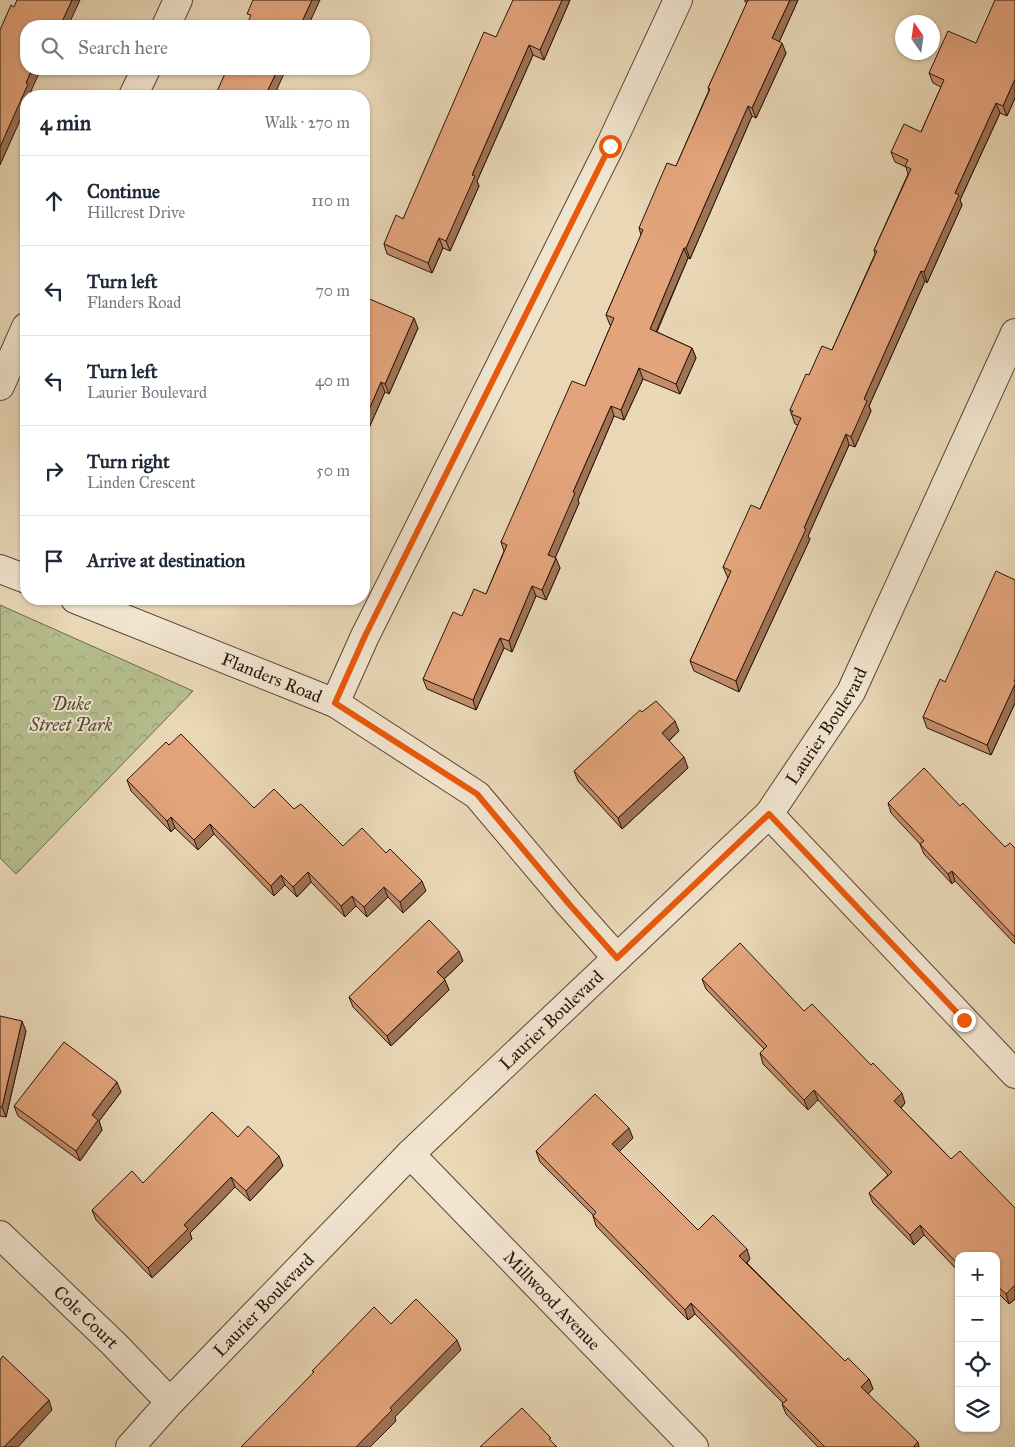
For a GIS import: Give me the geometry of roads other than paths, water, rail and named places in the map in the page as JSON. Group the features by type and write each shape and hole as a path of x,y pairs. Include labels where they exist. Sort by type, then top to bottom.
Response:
{"street":[{"path":"169,20 178,0"},
{"path":"335,703 365,636 610,146 678,0"},
{"path":"136,90 143,75"},
{"name":"Laurier Boulevard","path":"130,1447 170,1402 410,1154 769,814 851,692 1015,333"},
{"path":"0,386 20,341"},
{"path":"0,569 20,577"},
{"name":"Flanders Road","path":"89,605 335,703 477,794 617,958"},
{"path":"769,814 1015,1074"},
{"name":"Millwood Avenue","path":"410,1154 694,1447"},
{"name":"Cole Court","path":"0,1235 113,1343 170,1402"}],"park label":[{"name":"Duke Street Park","path":"71,714"}]}
